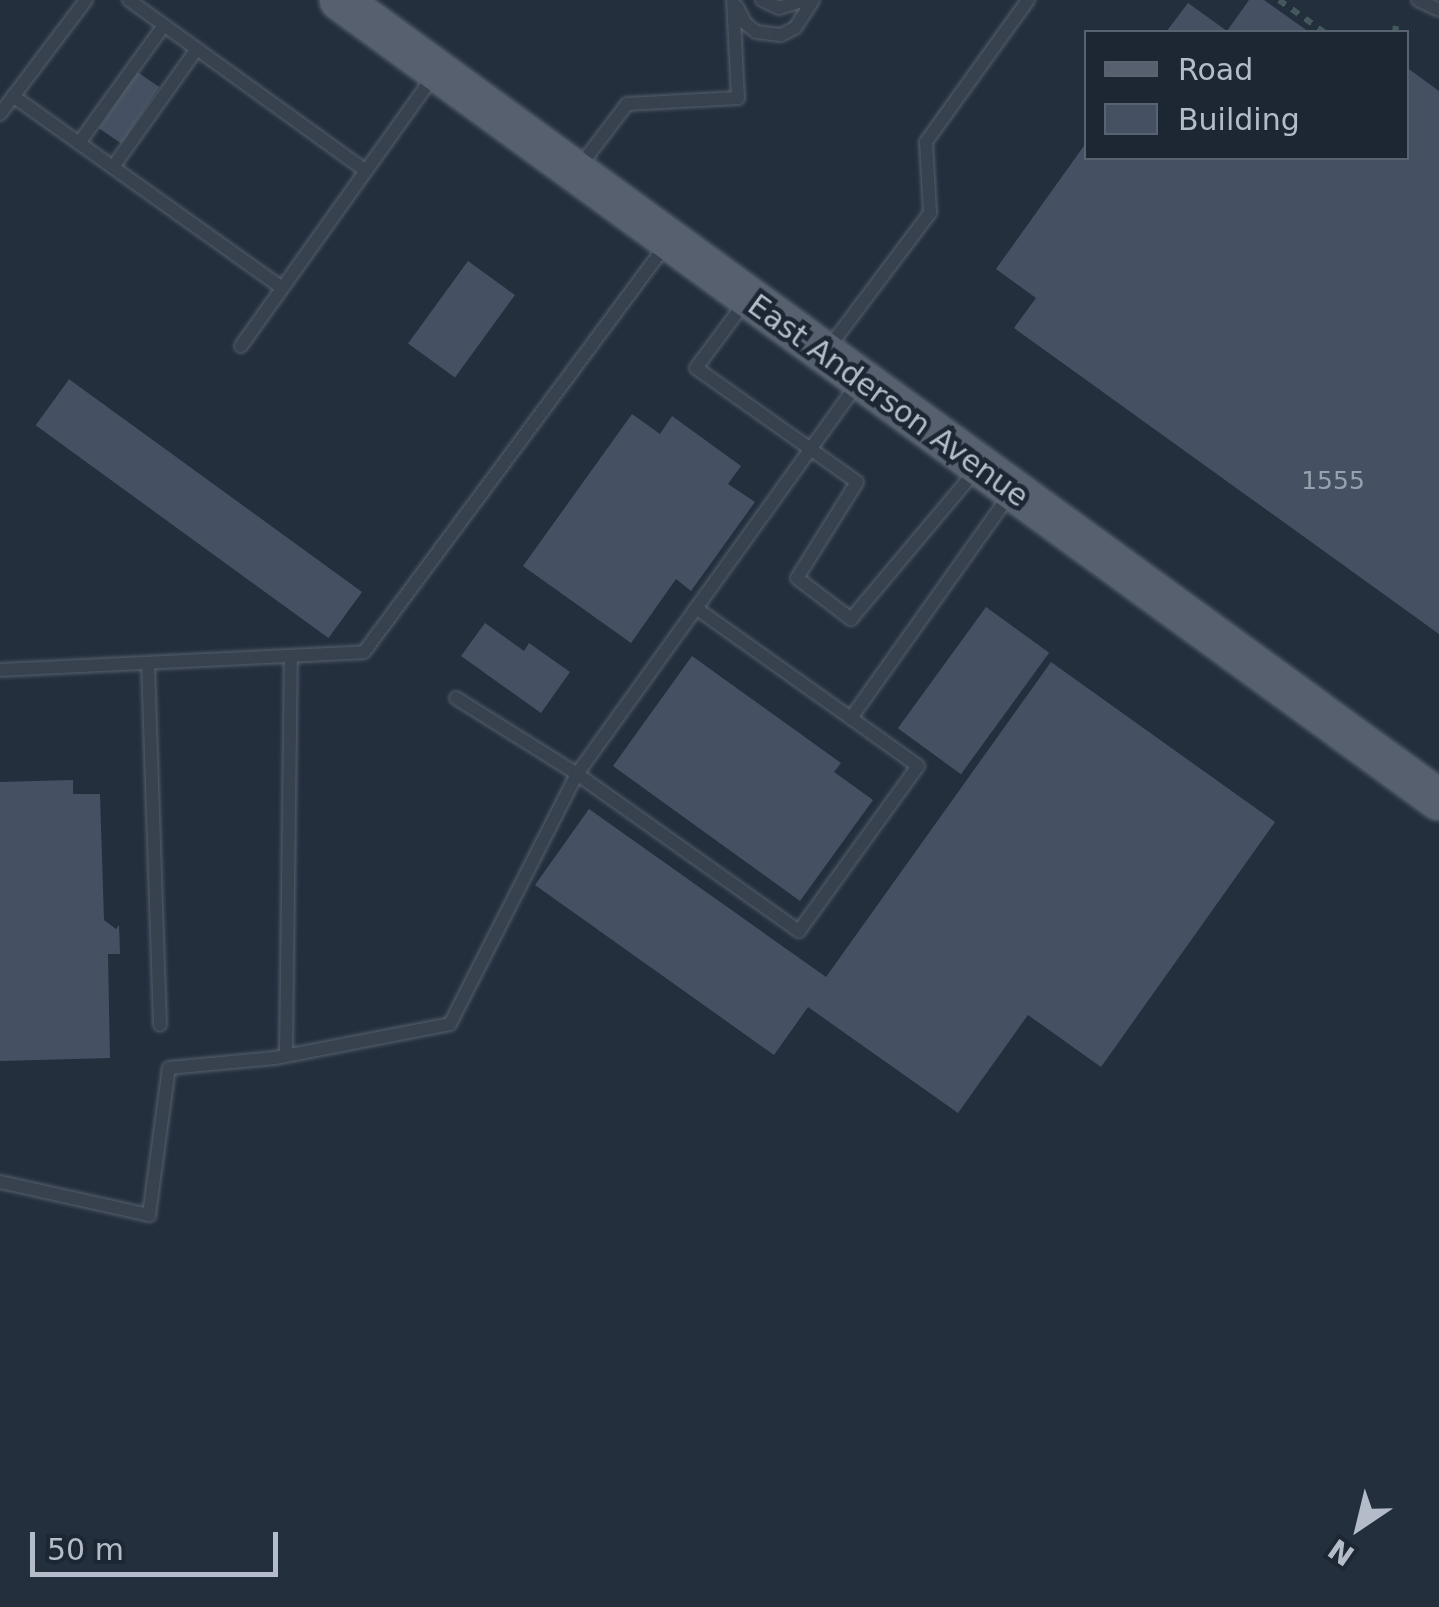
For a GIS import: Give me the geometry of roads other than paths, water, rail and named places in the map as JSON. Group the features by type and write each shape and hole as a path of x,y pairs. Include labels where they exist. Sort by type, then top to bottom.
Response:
{"main road":[{"name":"East Anderson Avenue","path":"340,0 1439,800"}],"lane":[{"path":"0,114 86,0"},
{"path":"129,0 366,171"},
{"path":"734,0 745,23 767,36 794,28 814,0"},
{"path":"576,172 627,104 738,98 734,0"},
{"path":"762,0 779,8 806,0"},
{"path":"824,354 930,213 926,142 1028,0"},
{"path":"1418,0 1439,10"},
{"path":"79,143 164,26"},
{"path":"112,167 197,49"},
{"path":"241,346 437,70"},
{"path":"13,96 282,288"},
{"path":"0,670 364,652 669,240"},
{"path":"747,299 696,368 857,482 798,578 851,619 979,467"},
{"path":"0,1182 149,1216 169,1068 286,1056 450,1024 577,774 860,380"},
{"path":"851,718 1012,491"},
{"path":"456,698 577,774 799,931 918,766 696,608"},
{"path":"286,1056 292,656"},
{"path":"148,663 160,1025"}]}
